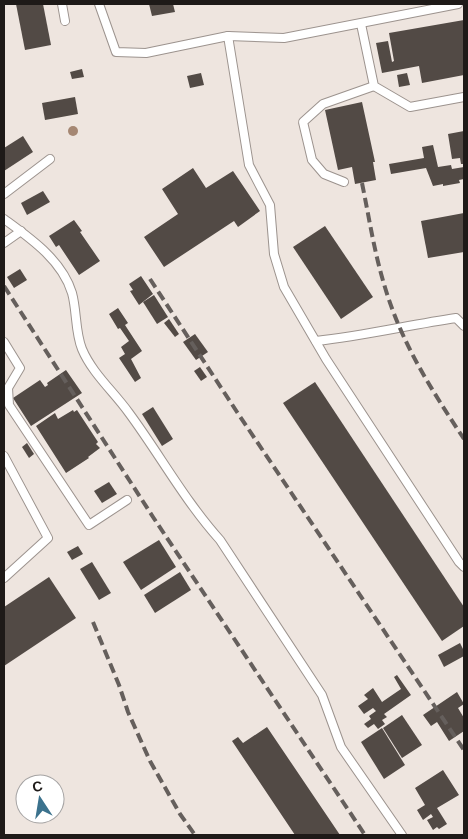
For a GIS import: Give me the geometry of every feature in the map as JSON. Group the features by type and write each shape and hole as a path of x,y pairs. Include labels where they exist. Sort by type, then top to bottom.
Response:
{"lane":[{"path":"62,4 65,21"},
{"path":"99,4 116,52 146,53 228,36 284,38 361,24 429,7 458,4"},
{"path":"361,24 374,86 410,107 464,97"},
{"path":"228,36 249,165 270,205 274,254 284,287 316,341 453,554 464,568"},
{"path":"344,182 324,174 312,160 303,122 323,104 374,86"},
{"path":"4,194 50,159"},
{"path":"4,219 36,243 59,268 72,292 81,349 94,369 129,412 200,518 225,547 322,695 341,747 402,835"},
{"path":"4,243 21,232"},
{"path":"316,341 362,336 400,327 456,318 464,326"},
{"path":"4,342 20,368 8,388 9,405 88,525 128,500"},
{"path":"4,456 48,538 4,578"}],"building":[{"path":"16,4 43,4 51,45 25,50"},
{"path":"149,4 173,4 175,12 152,16"},
{"path":"464,20 464,75 422,83 419,66 382,73 376,43 388,41 392,62 394,61 389,33"},
{"path":"82,69 84,77 72,79 70,72"},
{"path":"201,73 204,85 190,88 187,76"},
{"path":"407,73 410,85 399,87 397,75"},
{"path":"75,97 78,114 45,120 42,103"},
{"path":"362,102 375,162 373,162 376,180 355,184 352,167 338,170 325,110"},
{"path":"464,131 464,164 461,164 460,158 452,159 448,134"},
{"path":"23,136 33,152 4,171 4,148"},
{"path":"433,145 438,167 451,165 452,169 464,167 464,179 459,180 460,183 433,186 426,168 391,174 389,164 424,158 422,147"},
{"path":"193,168 206,188 233,171 260,211 238,227 234,221 164,267 144,237 178,214 162,189"},
{"path":"43,191 50,202 27,215 21,203"},
{"path":"464,213 464,252 428,258 421,221"},
{"path":"74,220 100,261 79,275 59,245 56,247 49,236"},
{"path":"325,226 373,297 341,319 293,247"},
{"path":"20,269 27,280 14,288 7,277"},
{"path":"141,276 153,294 139,305 130,291 133,290 129,284"},
{"path":"154,295 168,317 157,324 143,302"},
{"path":"118,308 128,323 125,325 142,351 131,359 141,378 135,382 119,358 125,354 121,347 129,341 120,328 118,329 109,314"},
{"path":"169,319 179,334 175,337 164,323"},
{"path":"195,334 208,352 196,360 183,342"},
{"path":"200,367 207,377 201,381 194,371"},
{"path":"66,370 82,393 31,426 13,398 40,380 45,387 48,385 47,383"},
{"path":"315,382 464,607 464,626 442,641 283,403"},
{"path":"153,407 173,439 162,446 142,414"},
{"path":"73,410 74,412 77,410 100,448 89,458 66,473 36,426 55,413 58,419"},
{"path":"27,443 34,454 29,458 22,447"},
{"path":"109,482 117,494 102,503 94,491"},
{"path":"159,540 176,567 141,590 123,562"},
{"path":"78,546 83,554 72,560 67,552"},
{"path":"92,562 111,593 99,600 80,569"},
{"path":"180,572 191,590 155,613 144,595"},
{"path":"49,577 76,618 4,666 4,607"},
{"path":"460,643 464,656 444,667 438,655"},
{"path":"397,675 411,695 384,714 387,717 382,720 385,724 378,729 374,724 368,728 364,724 371,719 369,716 376,711 373,708 364,714 358,706 368,699 364,695 373,688 382,702 401,689 394,677"},
{"path":"457,692 464,704 458,708 464,718 464,731 449,741 437,722 431,726 423,715"},
{"path":"402,715 422,745 402,758 383,728"},
{"path":"267,727 340,835 295,835 232,741 238,737 243,743"},
{"path":"382,728 405,765 384,779 361,742"},
{"path":"443,770 459,795 437,808 447,824 433,830 427,820 433,817 431,814 423,820 417,810 425,805 415,788"}],"railway":[{"path":"362,183 374,247 391,306 418,365 464,439"},
{"path":"150,279 464,750"},
{"path":"4,286 153,517 365,835"},
{"path":"93,622 128,712 150,761 180,814 195,835"}]}
